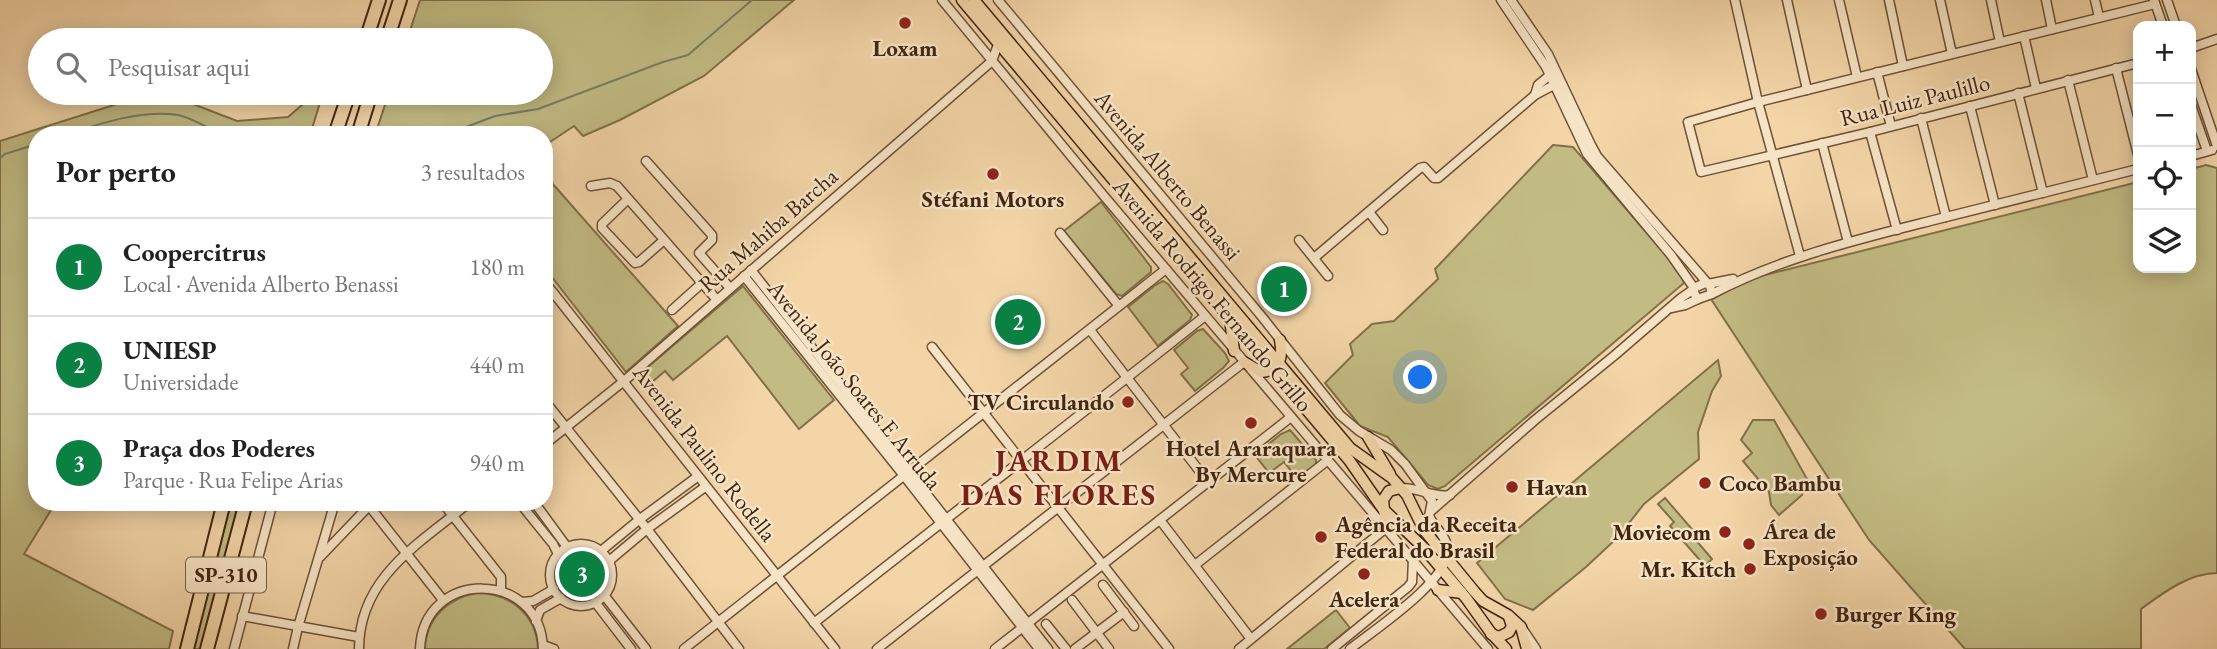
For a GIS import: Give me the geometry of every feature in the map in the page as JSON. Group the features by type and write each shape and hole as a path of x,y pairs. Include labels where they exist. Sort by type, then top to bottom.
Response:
{"highway":[{"path":"370,28 379,0"},
{"path":"391,28 400,0"},
{"path":"338,126 345,105"},
{"path":"361,126 367,105"},
{"name":"SP-310","path":"187,649 222,511"},
{"name":"SP-310","path":"207,649 244,511"}],"main road":[{"path":"962,0 1230,318 1350,448 1392,478"},
{"path":"974,0 1276,366 1349,460 1383,509 1483,601 1508,615 1521,627 1527,649"},
{"path":"1230,318 1234,351"},
{"path":"1244,362 1261,372 1276,366 1283,352 1280,340"},
{"path":"1368,436 1392,478 1407,495 1424,530 1462,593 1490,633 1506,649"},
{"path":"1386,528 1383,509 1385,496 1400,488"},
{"path":"1435,586 1462,593"},
{"path":"1490,633 1499,637 1509,632 1512,626 1508,615"}],"street":[{"name":"Avenida Rodrigo Fernando Grillo","path":"942,0 1234,351 1489,649"},
{"path":"1502,0 1511,4 1548,54 1597,156 1707,283 1712,294"},
{"path":"1511,4 1526,0"},
{"path":"1735,0 1758,102 1800,256"},
{"path":"1787,0 1807,90"},
{"path":"1839,0 1857,78"},
{"path":"1889,0 1903,66"},
{"path":"1940,0 1952,54"},
{"path":"1991,0 2000,42"},
{"path":"2046,0 2052,29"},
{"path":"2095,0 2099,17"},
{"path":"2167,0 2174,21"},
{"name":"Avenida Alberto Benassi","path":"1002,2 1340,415 1391,450 1427,492"},
{"path":"1758,102 2154,2 2161,21"},
{"path":"1511,4 1550,75 1587,154 1671,255 1694,288 1698,299"},
{"name":"Rua Mahiba Barcha","path":"553,438 624,381 992,61 1002,33"},
{"path":"2024,36 2036,88"},
{"path":"2196,46 2217,39"},
{"name":"Rua Luiz Paulillo","path":"1758,102 1688,122 1701,172 1870,132 2133,64"},
{"path":"2116,68 2136,147"},
{"path":"1877,72 1891,126"},
{"path":"1535,94 1538,85 1550,75"},
{"path":"2068,80 2093,180"},
{"path":"2196,84 2217,147 2196,154"},
{"path":"1314,258 1422,166 1435,179 1438,178 1535,94 1554,85"},
{"path":"2018,93 2043,193"},
{"path":"1970,106 1995,205"},
{"path":"1921,118 1947,217"},
{"path":"2196,119 2207,151"},
{"path":"1870,132 1897,230"},
{"path":"1822,143 1848,242"},
{"path":"646,161 712,235 712,240 699,253 730,288"},
{"path":"1671,308 1685,305 1743,278 1800,256 2133,170"},
{"path":"590,187 614,184 717,300"},
{"path":"628,199 602,224 602,228 635,263 664,240"},
{"path":"1368,212 1383,230"},
{"path":"1060,233 1119,306"},
{"path":"1299,240 1328,276"},
{"path":"684,649 1166,269"},
{"name":"Avenida João Soares E Arruda","path":"747,273 786,314 881,441"},
{"name":"Avenida João Soares E Arruda","path":"747,273 779,320 908,474 1025,625 1048,649"},
{"path":"1431,511 1535,420 1694,288 1707,283 1743,278"},
{"path":"672,310 702,283"},
{"name":"Avenida Paulino Rodella","path":"554,293 835,649"},
{"path":"779,320 786,314"},
{"path":"814,623 1205,316"},
{"path":"1090,330 1208,482"},
{"path":"932,347 1169,649"},
{"path":"877,649 1244,362"},
{"path":"553,411 640,519 739,649"},
{"path":"995,649 1291,417"},
{"path":"1195,565 1328,460"},
{"path":"601,551 698,477"},
{"path":"608,561 647,528 705,487"},
{"path":"1400,488 1450,495"},
{"path":"1350,649 1417,597 1429,595 1435,586 1445,565 1447,543 1429,516 1432,501 1427,492"},
{"path":"234,649 271,511"},
{"path":"294,648 332,511"},
{"path":"317,559 361,511"},
{"path":"373,511 443,600"},
{"path":"449,511 501,576 501,591"},
{"path":"359,649 359,637 370,599 379,582 392,566 459,511"},
{"path":"526,511 558,554"},
{"path":"541,511 567,547"},
{"path":"1160,520 1251,639"},
{"path":"1238,649 1386,528"},
{"path":"585,544 601,551 608,561 611,579 604,595 595,602 577,605 561,598 554,589 550,571 558,554 567,547 585,544"},
{"path":"1332,649 1408,587 1412,582 1413,559"},
{"path":"1103,585 1134,626"},
{"path":"420,649 428,618 443,600 477,587 501,591 522,603 536,621 543,647 554,649"},
{"path":"522,603 533,601 554,589"},
{"path":"604,595 646,649"},
{"path":"536,621 540,610 561,598"},
{"path":"1072,600 1109,649"},
{"path":"595,602 631,649"},
{"path":"1074,649 1124,612"},
{"path":"242,616 359,637"},
{"path":"1046,624 1066,649"},
{"name":"Avenida João Soares E Arruda","path":"1025,625 1039,649"},
{"path":"1521,627 1536,649"}],"shaded area":[{"path":"420,0 794,0 704,76 620,120 583,136 574,126 553,140 553,126 378,126 385,105 553,105 553,28 411,28"},
{"path":"114,105 196,105 237,121 288,117 302,105 319,105 313,126 47,126"},
{"path":"28,132 28,511 50,511 24,554 173,631 169,649 0,649 0,141"},
{"path":"1553,145 1573,147 1682,274 1684,283 1445,486 1438,489 1428,485 1388,437 1360,426 1325,383 1353,355 1350,344 1372,324 1394,321 1438,279 1435,269"},
{"path":"2206,165 2217,168 2217,573 2186,580 2141,609 2141,649 1965,649 1869,540 1711,299 1745,280 2133,183 2133,273 2196,273 2196,168"},
{"path":"553,184 678,326 626,372 553,279"},
{"path":"1101,202 1151,267 1151,272 1122,296 1116,294 1064,231"},
{"path":"1163,281 1192,315 1190,320 1158,346 1128,307"},
{"path":"743,286 834,400 799,429 727,336 673,380 665,371 644,389 635,378"},
{"path":"1203,329 1229,361 1195,391 1181,374 1188,368 1174,350"},
{"path":"1718,360 1721,376 1712,391 1698,432 1699,459 1644,504 1617,538 1586,567 1533,610 1505,599 1477,563"},
{"path":"1753,420 1774,420 1807,479 1802,495 1779,515 1771,505 1769,492 1743,461 1752,453 1741,440"},
{"path":"1290,430 1316,460 1316,465 1298,479 1284,462 1269,473 1255,455"},
{"path":"1665,498 1697,535 1694,538 1712,559 1705,566 1670,526 1674,522 1658,504"},
{"path":"226,511 240,511 204,649 190,649"},
{"path":"582,548 592,550 600,556 606,564 606,584 600,592 592,598 582,600 572,598 564,592 558,584 556,574 558,564 564,556 572,550"},
{"path":"477,593 500,597 520,608 533,626 538,649 425,649 429,628 440,611 457,600"},
{"path":"1336,610 1350,628 1324,649 1287,649"}],"waterway":[{"path":"553,103 688,55 752,0"},
{"path":"469,126 495,116 549,105"},
{"path":"92,126 150,114 178,115 204,126"},
{"path":"0,158 28,147"}],"place":[{"name":"Loxam","path":"905,23"},
{"name":"Stéfani Motors","path":"993,174"},
{"name":"Coopercitrus","path":"1284,289"},
{"name":"UNIESP","path":"1018,322"},
{"name":"TV Circulando","path":"1128,402"},
{"name":"Hotel Araraquara By Mercure","path":"1251,423"},
{"name":"Coco Bambu","path":"1705,483"},
{"name":"Havan","path":"1512,487"},
{"name":"Moviecom","path":"1725,532"},
{"name":"Agência da Receita Federal do Brasil","path":"1321,537"},
{"name":"Área de Exposição","path":"1749,544"},
{"name":"Mr. Kitch","path":"1750,569"},
{"name":"Praça dos Poderes","path":"582,574"},
{"name":"Acelera","path":"1364,574"},
{"name":"Burger King","path":"1821,614"}],"district":[{"name":"JARDIM DAS FLORES","path":"1059,478"}]}
